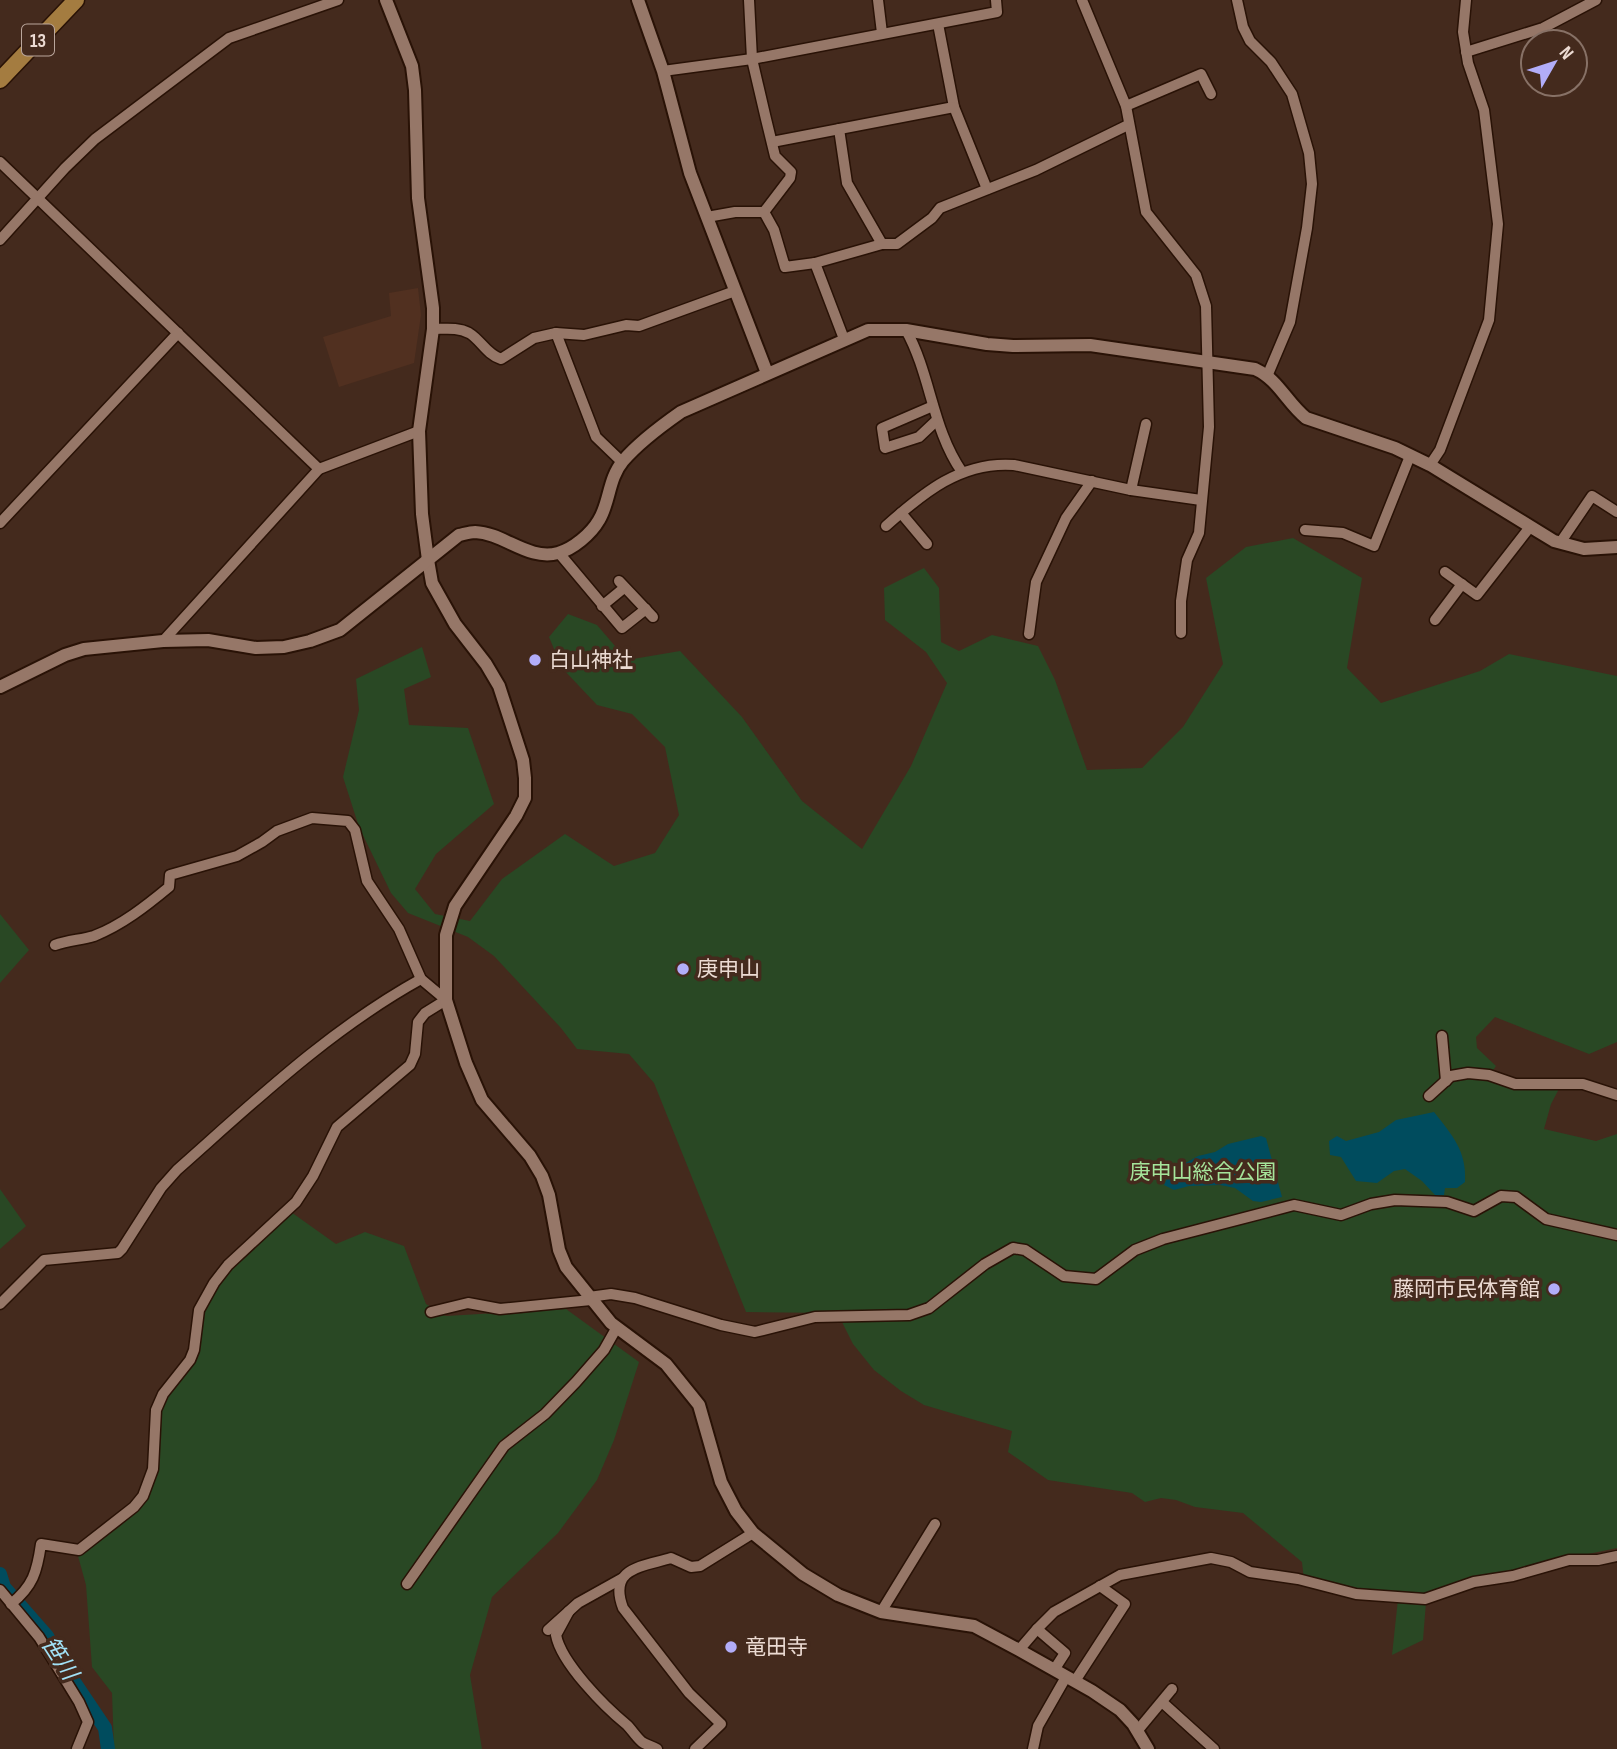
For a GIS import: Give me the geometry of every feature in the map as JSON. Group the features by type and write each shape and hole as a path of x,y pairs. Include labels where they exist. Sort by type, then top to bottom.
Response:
{"main road":[{"name":"13","path":"0,80 76,0"}],"street":[{"path":"0,240 95,139 229,38 338,0"},
{"path":"386,0 411,66 415,90 418,198 433,308 433,329 419,431 422,514 432,583 455,624 486,664 499,687 523,760 525,778 525,797 516,816 455,906 446,935 446,1000 466,1063 482,1100 530,1156 542,1176 549,1195 559,1250 566,1267 617,1327 666,1364 699,1405 721,1482 736,1511 753,1533 803,1574 838,1595 881,1612 974,1626 1019,1650 1120,1710 1138,1730 1148,1749"},
{"path":"638,0 663,71 690,173 767,373"},
{"path":"749,0 752,59 775,156 791,172 764,212"},
{"path":"878,0 882,33"},
{"path":"663,71 752,59 997,12 996,0"},
{"path":"1082,0 1126,106 1147,215 1198,281 1206,306 1209,427 1199,533 1187,560 1181,601 1181,633"},
{"path":"1237,0 1243,27 1250,41 1271,62 1292,94 1304,131 1312,184 1290,322 1268,374"},
{"path":"1430,466 1440,450 1485,335 1498,224 1485,110 1462,32 1466,0"},
{"path":"1466,51 1543,28 1596,0"},
{"path":"938,24 954,107 987,188"},
{"path":"1126,106 1201,74 1211,94"},
{"path":"772,142 954,107"},
{"path":"764,212 774,230 785,267 815,263 882,244 897,244 932,218 940,208 1036,170 1128,125"},
{"path":"839,129 847,184 882,244"},
{"path":"0,162 319,470"},
{"path":"707,217 735,212 764,212"},
{"path":"815,263 844,339"},
{"path":"433,329 466,331 489,354 500,359 534,338 556,333 584,335 626,325 639,326 735,291"},
{"path":"0,687 65,655 84,649 163,641 208,640 256,648 284,647 310,641 340,630 459,535 474,532 545,555 559,553 574,546 599,520 610,484 622,462 660,426 681,412 868,330 906,330 987,344 1090,345 1244,366 1268,374 1295,409 1306,418 1410,456 1560,543 1584,549 1617,547"},
{"path":"906,330 914,344 937,420 962,472"},
{"path":"0,523 178,333"},
{"path":"556,333 596,436 622,462"},
{"path":"933,406 882,428 885,448 919,437 937,420"},
{"path":"1131,490 1146,424"},
{"path":"163,641 319,470 419,431"},
{"path":"1305,530 1343,533 1374,546 1410,456"},
{"path":"886,526 926,492 962,472 995,463 1131,490 1201,500"},
{"path":"1029,635 1036,582 1066,518 1092,481"},
{"path":"1560,543 1592,496 1617,512"},
{"path":"901,513 927,544"},
{"path":"1445,572 1477,595 1530,527"},
{"path":"559,553 603,606 622,628 650,613 621,585 603,606"},
{"path":"1435,620 1462,584"},
{"path":"55,945 89,937 118,924 169,887 170,875 237,856 277,831 312,818 348,821 355,830 367,881 399,929 421,979 446,1000"},
{"path":"0,1304 44,1260 118,1253 161,1188 187,1162 328,1038 387,998 421,979"},
{"path":"14,1602 32,1582 41,1544 79,1550 134,1507 143,1496 153,1469 156,1410 163,1394 190,1360 194,1350 199,1310 209,1291 228,1265 296,1202 313,1176 337,1127 410,1065 415,1054 418,1022 425,1013 446,1000"},
{"path":"1442,1035 1446,1081"},
{"path":"1429,1097 1451,1076 1468,1073 1489,1074 1515,1084 1583,1084 1617,1095"},
{"path":"431,1312 468,1303 500,1309 611,1294 635,1298 741,1331 755,1332 815,1317 909,1315 929,1308 985,1264 1013,1248 1025,1250 1064,1276 1096,1279 1135,1250 1163,1239 1293,1205 1341,1215 1371,1204 1395,1200 1447,1202 1474,1211 1501,1196 1516,1196 1546,1219 1617,1236"},
{"path":"407,1584 504,1446 545,1414 576,1382 604,1350 617,1327"},
{"path":"881,1612 935,1524"},
{"path":"548,1630 579,1603 621,1579 628,1571 670,1553 691,1567 700,1566 753,1533"},
{"path":"1019,1650 1054,1612 1119,1575 1211,1558 1231,1562 1259,1574 1298,1579 1356,1594 1425,1599 1474,1583 1513,1576 1569,1560 1598,1560 1617,1556"},
{"path":"621,1579 618,1594 623,1608 688,1693 721,1724 695,1749"},
{"path":"1033,1749 1038,1726 1125,1604 1100,1586"},
{"path":"0,1590 14,1602 39,1637 79,1702 88,1723 77,1749"},
{"path":"569,1611 556,1635 558,1644 584,1682 616,1717 642,1742 657,1749"},
{"path":"1037,1629 1065,1653 1054,1670"},
{"path":"1138,1730 1172,1689"},
{"path":"1162,1702 1214,1749"}],"shaded area":[{"path":"418,288 421,315 414,363 339,387 323,337 391,316 389,293"}],"green space":[{"name":"庚申山総合公園","path":"1293,538 1362,578 1347,668 1381,703 1480,671 1509,654 1617,676 1617,1042 1589,1054 1495,1017 1476,1037 1477,1048 1496,1066 1492,1072 1513,1087 1560,1087 1551,1104 1544,1129 1596,1141 1617,1134 1617,1548 1545,1563 1424,1597 1363,1593 1304,1580 1302,1562 1243,1513 1195,1507 1161,1498 1145,1502 1132,1493 1048,1480 1008,1452 1012,1431 924,1405 874,1370 853,1344 839,1316 834,1313 746,1312 654,1083 629,1054 577,1049 494,956 468,937 408,913 391,893 359,827 343,777 359,710 356,679 422,647 431,677 404,689 409,725 468,728 494,804 436,854 415,889 435,914 470,921 502,879 565,834 614,866 655,853 679,815 665,747 632,714 597,705 562,668 549,637 568,614 597,625 627,660 680,651 742,717 802,801 862,849 911,766 947,683 926,652 885,620 884,588 924,568 939,588 941,642 959,651 992,635 1038,646 1055,680 1087,770 1142,768 1183,727 1223,664 1206,578 1246,547"},
{"path":"0,914 29,950 0,983"},
{"path":"0,1189 26,1226 0,1249"},
{"path":"291,1212 336,1244 365,1232 404,1246 426,1304 446,1316 566,1309 639,1362 614,1440 597,1480 558,1533 492,1597 470,1675 482,1749 114,1749 112,1693 92,1667 86,1585 78,1556 120,1526 145,1500 161,1402 196,1359 208,1303 235,1265"},
{"path":"1398,1599 1426,1602 1423,1640 1392,1655"}],"water":[{"path":"1434,1112 1457,1144 1464,1161 1465,1182 1457,1188 1445,1188 1444,1195 1436,1196 1422,1181 1405,1169 1394,1171 1377,1183 1356,1181 1341,1157 1330,1155 1329,1141 1337,1136 1346,1141 1379,1132 1396,1120"},
{"path":"1261,1136 1266,1138 1282,1197 1261,1202 1253,1201 1235,1188 1220,1185 1189,1186 1174,1190 1164,1185 1170,1172 1198,1156 1215,1152 1228,1144"}],"waterway":[{"name":"笹川","path":"0,1574 4,1587 47,1636 62,1664 105,1728 108,1749"}],"place":[{"name":"白山神社","path":"535,660"},
{"name":"庚申山","path":"683,969"},
{"name":"藤岡市民体育館","path":"1554,1289"},
{"name":"竜田寺","path":"731,1647"}]}
